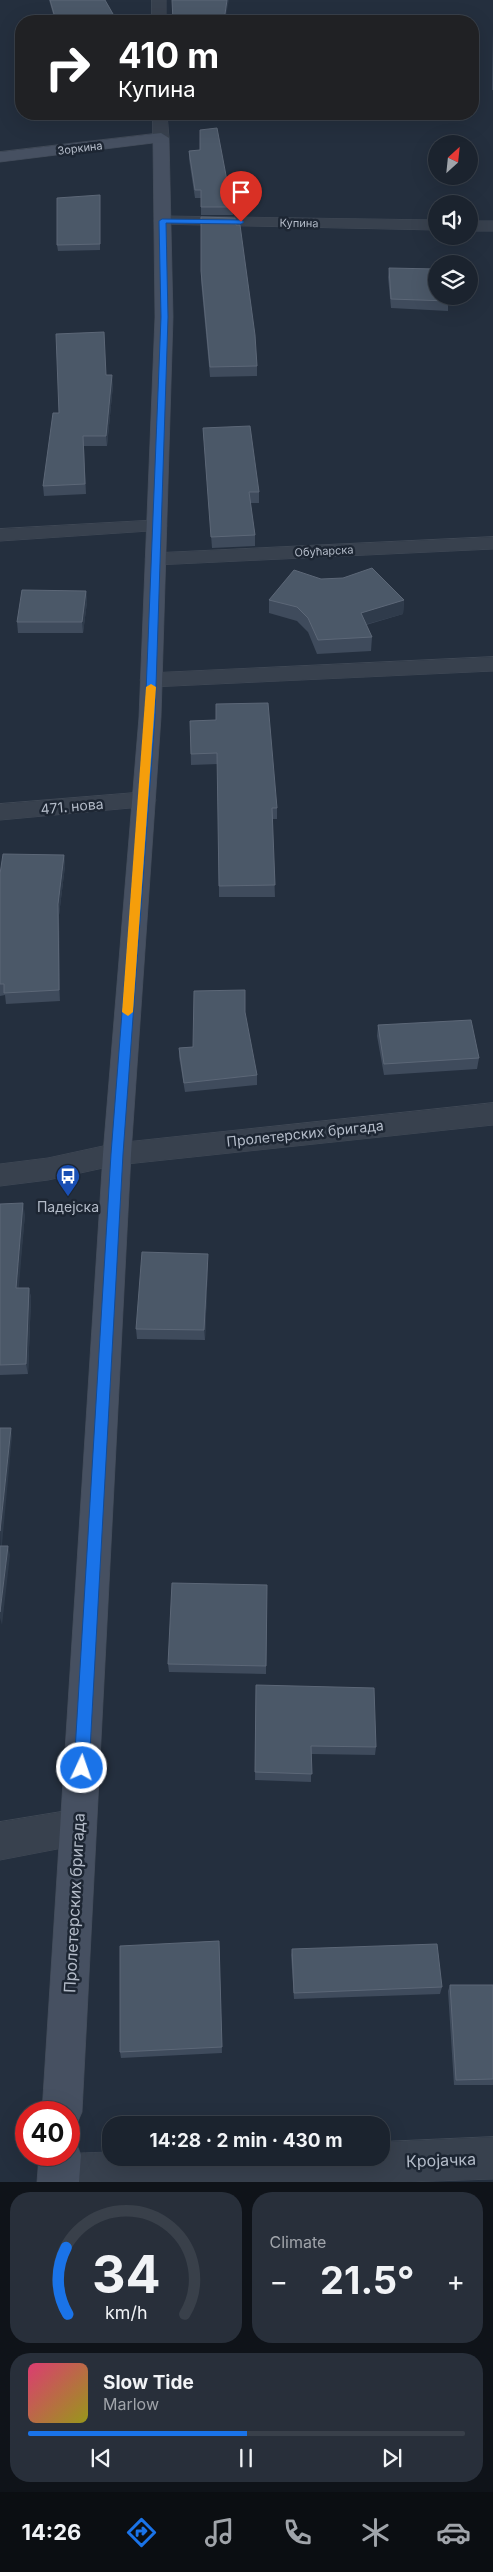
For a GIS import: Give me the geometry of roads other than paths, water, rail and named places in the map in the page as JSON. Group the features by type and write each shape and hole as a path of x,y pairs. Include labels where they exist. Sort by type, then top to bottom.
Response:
{"street":[{"path":"159,0 159,15"},
{"name":"Зоркина","path":"0,157 161,126"},
{"name":"Пролетерских бригада","path":"63,2101 117,1154 144,800 151,680 164,317 161,126"},
{"name":"Купина","path":"162,221 428,225"},
{"path":"478,226 493,226"},
{"path":"0,535 157,526"},
{"name":"Обућарска","path":"155,559 493,543"},
{"path":"151,680 493,664"},
{"name":"471. нова","path":"0,812 144,800"},
{"name":"Пролетерских бригада","path":"117,1154 493,1114"},
{"path":"0,1175 48,1169 117,1154"},
{"path":"0,1841 78,1827"},
{"name":"Кројачка","path":"59,2171 493,2158"}],"place":[{"name":"Падејска","path":"68,1197"}]}
